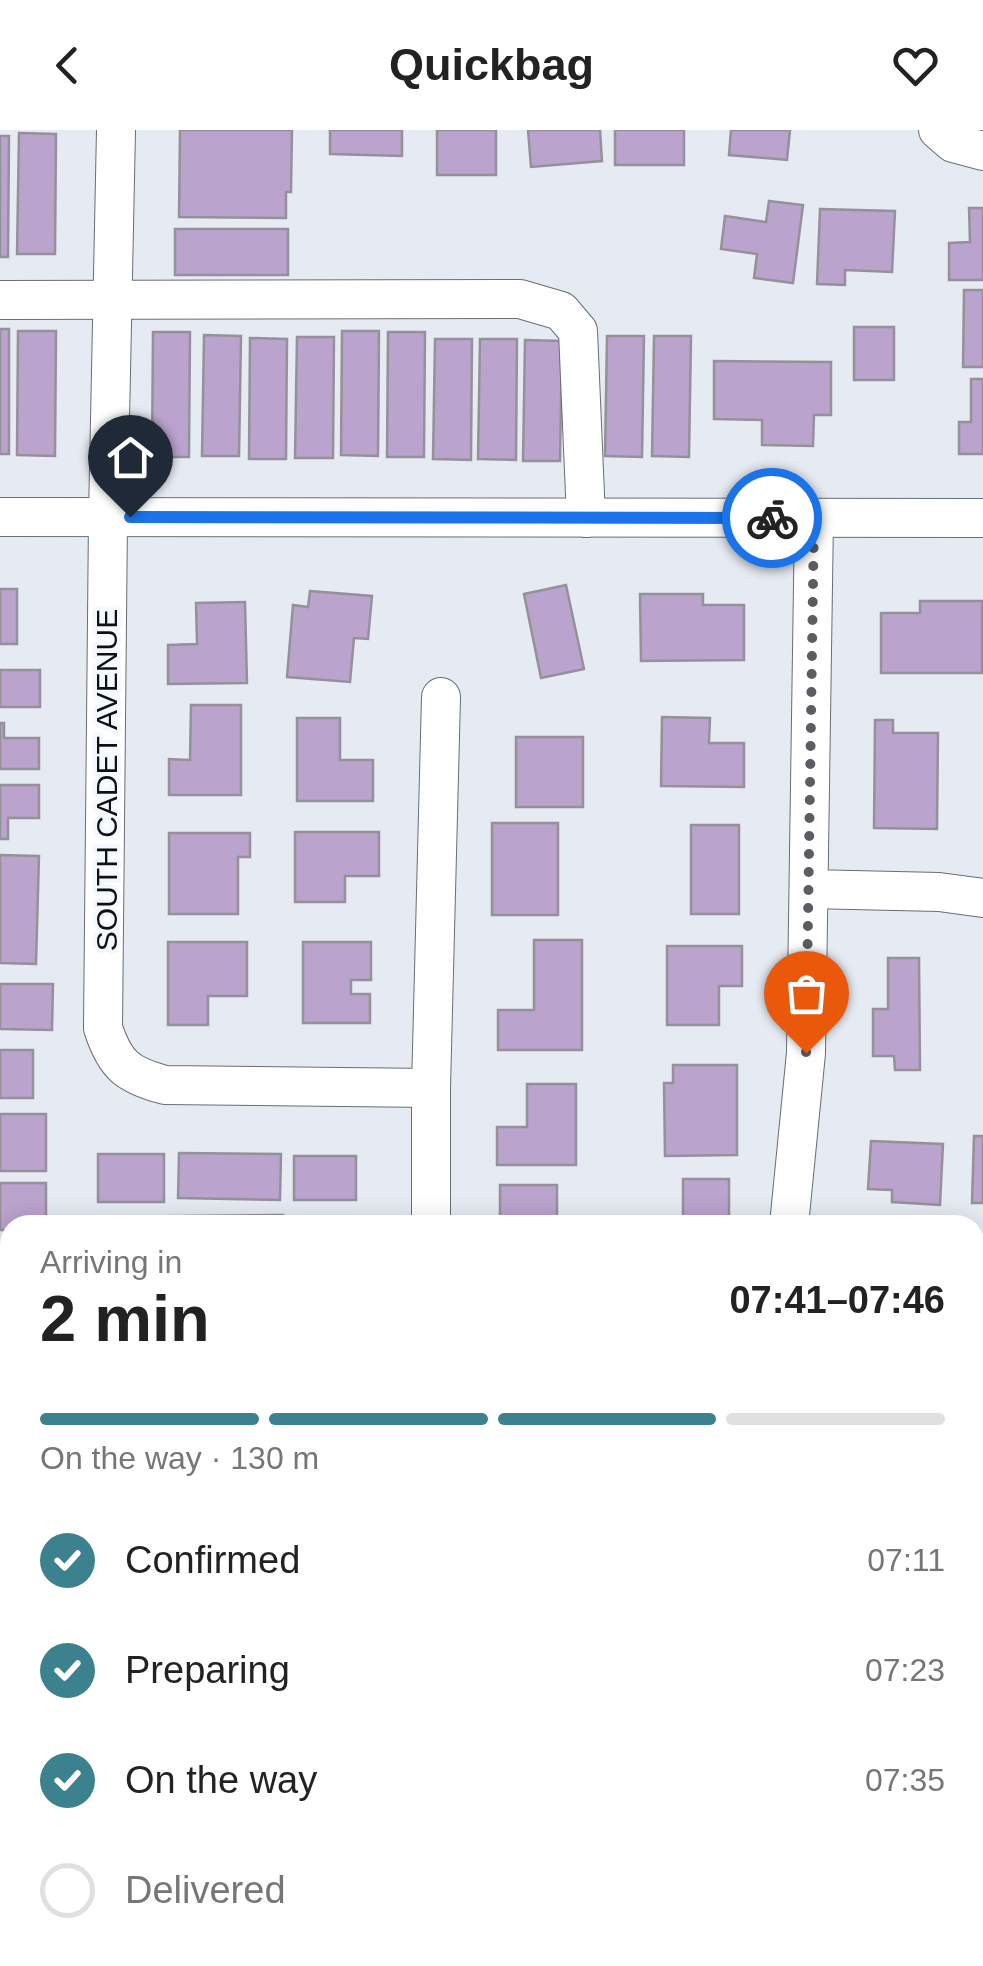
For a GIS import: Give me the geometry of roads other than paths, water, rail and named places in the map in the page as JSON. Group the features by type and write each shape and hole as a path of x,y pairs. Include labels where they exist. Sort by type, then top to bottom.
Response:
{"street":[{"name":"SOUTH CADET AVENUE","path":"116,130 104,1028 110,1048 121,1066 142,1079 165,1085 432,1088"},
{"path":"938,130 953,143 983,151"},
{"path":"0,300 520,299 561,312 578,332 586,518"},
{"path":"0,517 983,518"},
{"path":"790,1215 806,1053 814,518"},
{"path":"431,1215 441,697"},
{"path":"808,888 940,892 983,898"}]}
